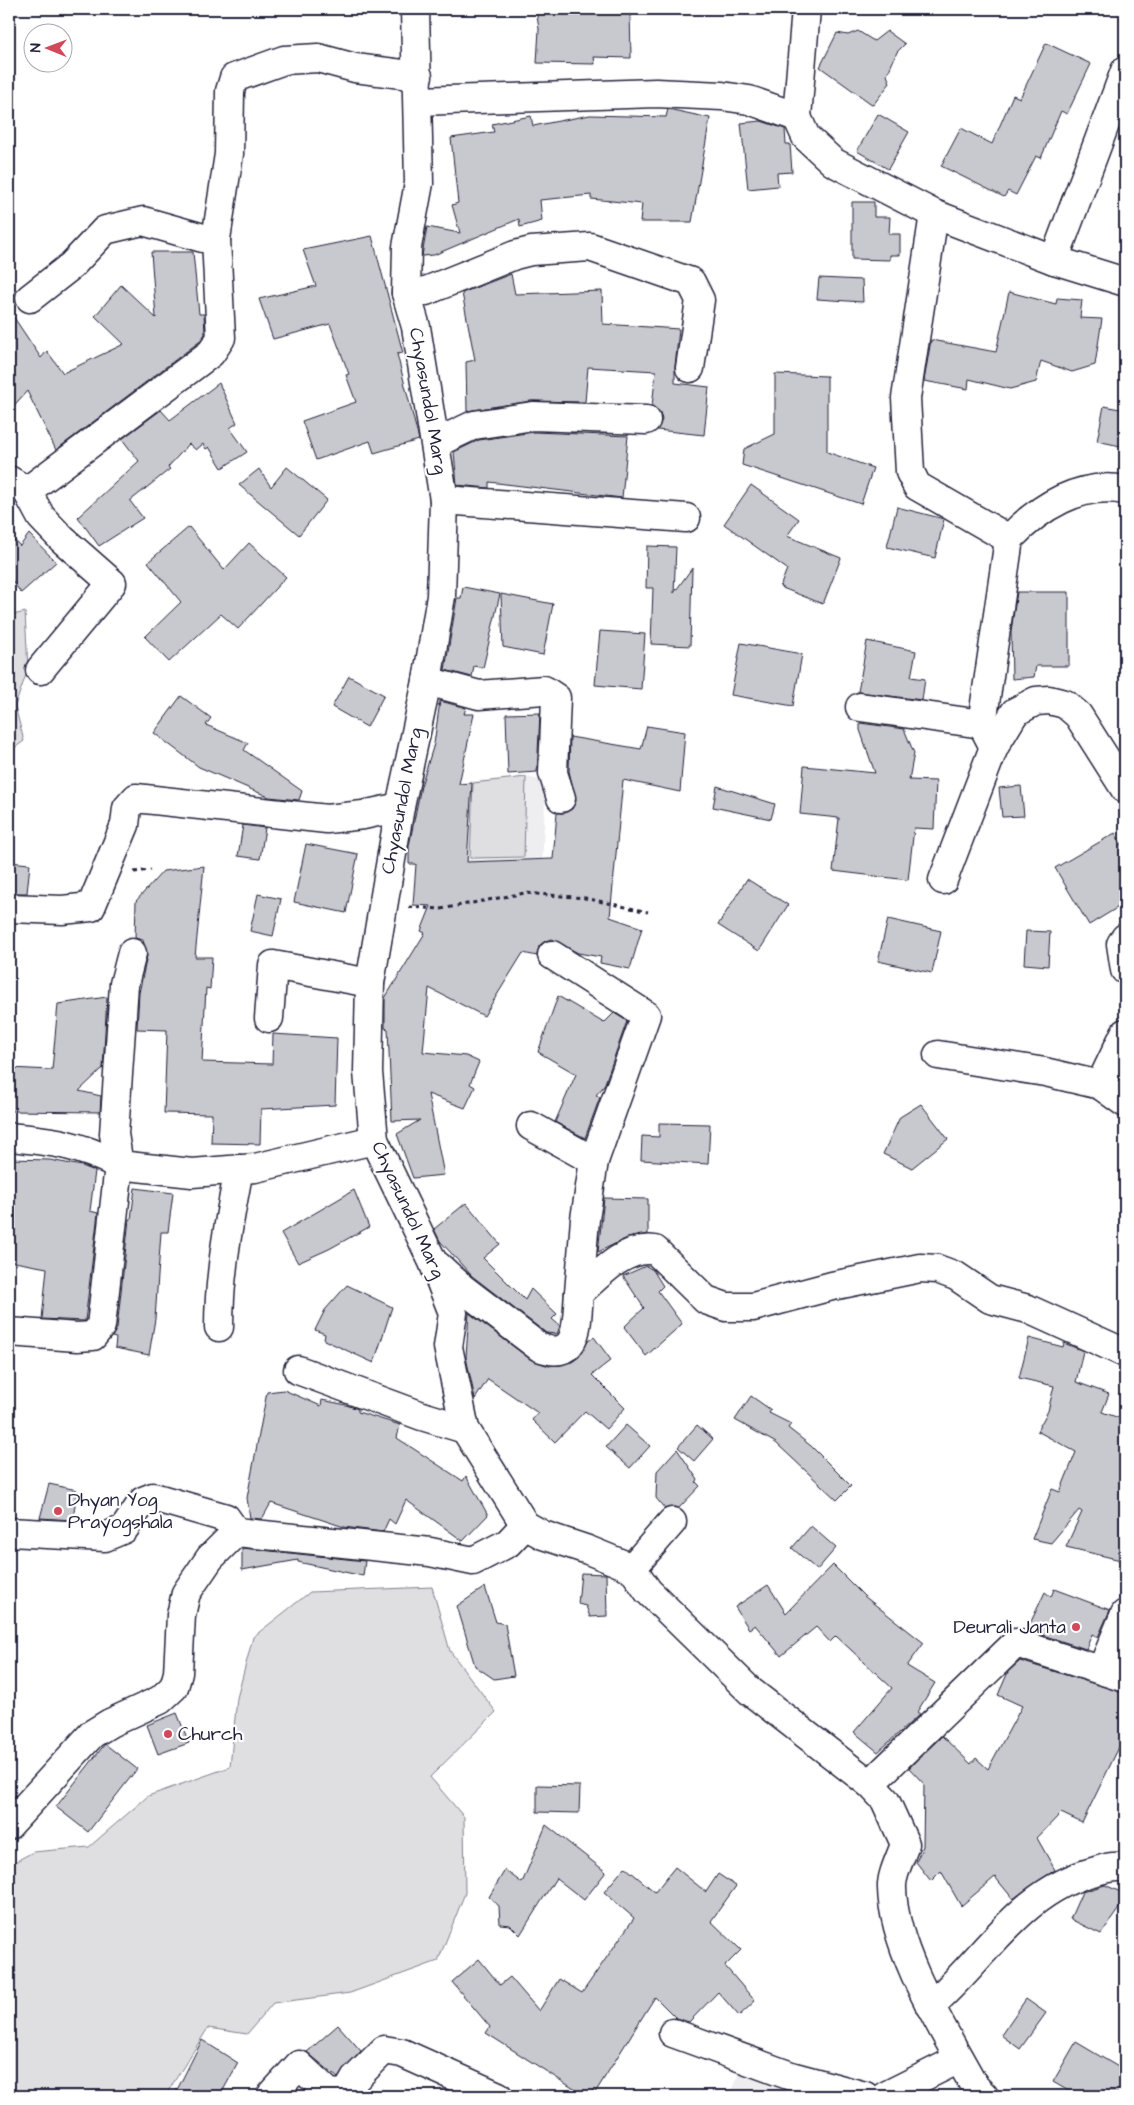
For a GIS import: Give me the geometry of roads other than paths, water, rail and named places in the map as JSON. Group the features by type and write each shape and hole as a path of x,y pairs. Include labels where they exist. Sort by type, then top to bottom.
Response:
{"street":[{"name":"Chyasundol Marg","path":"415,9 419,183 407,247 406,293 416,327 444,500 441,596 427,681 400,807 370,983 368,1072 374,1140 433,1262 454,1313 448,1347 466,1429 525,1525"},
{"path":"806,9 797,117 806,137 833,162 934,214 1054,260 1125,282"},
{"path":"40,670 112,583 41,518 18,485 211,354 221,338 216,239 229,154 230,91 234,78 284,60 318,58 418,89 722,96 749,100 797,117"},
{"path":"1054,260 1125,71"},
{"path":"934,214 906,398 910,472 917,486 1009,539"},
{"path":"30,298 71,266 105,230 143,221 203,238 216,239"},
{"path":"406,293 426,291 515,254 531,251 590,247 691,282 700,300 690,368"},
{"path":"436,443 474,425 532,416 646,420"},
{"path":"943,880 988,735 1009,539 1026,520 1052,504 1083,490 1100,486 1125,490"},
{"path":"444,500 686,518"},
{"path":"427,681 479,695 544,690 556,698 553,773 561,798"},
{"path":"988,735 1015,712 1036,701 1049,700 1065,704 1078,715 1125,789"},
{"path":"860,706 988,735"},
{"path":"9,908 62,910 91,908 125,825 128,808 136,798 327,819 363,815 400,807"},
{"path":"1125,938 1122,944 1125,970"},
{"path":"9,1332 77,1337 93,1336 101,1326 119,1165 114,1134 124,984 132,953"},
{"path":"433,1262 462,1288 539,1347 547,1350 563,1351 569,1347 573,1340 585,1219 594,1161 646,1015 552,956"},
{"path":"269,1018 273,965 370,983"},
{"path":"1100,1085 1125,1033"},
{"path":"938,1055 1045,1072 1100,1085 1125,1103"},
{"path":"531,1126 594,1161"},
{"path":"9,1137 57,1142 91,1151 119,1165 192,1172 255,1168 374,1140"},
{"path":"219,1327 219,1298 239,1169"},
{"path":"579,1292 613,1262 646,1249 655,1250 706,1300 726,1307 753,1306 840,1284 920,1268 937,1269 956,1276 990,1299 1028,1309 1125,1353"},
{"path":"298,1370 422,1416 466,1429"},
{"path":"9,1532 105,1537 124,1529 143,1501 153,1498 226,1518 236,1532 430,1552 473,1561 508,1543 525,1525 543,1535 588,1550 632,1568 648,1591 750,1691 870,1784 885,1800 905,1844 891,1886 897,1929 930,2006 975,2087 984,2096"},
{"path":"632,1568 672,1522"},
{"path":"9,1825 92,1734 110,1723 160,1700 174,1688 178,1673 181,1615 186,1593 210,1558 236,1532"},
{"path":"870,1784 1016,1643 1114,1674 1125,1614"},
{"path":"930,2006 954,1986 998,1933 1030,1904 1073,1877 1116,1866 1125,1868"},
{"path":"672,2033 791,2076 865,2096"},
{"path":"271,2096 299,2065 329,2093 345,2095 355,2079 384,2050 402,2053 498,2096"},
{"path":"885,2096 959,2059"}],"place":[{"name":"Dhyan Yog Prayogshala","path":"58,1511"},
{"name":"Deurali Janta","path":"1076,1627"},
{"name":"Church","path":"168,1734"}]}
